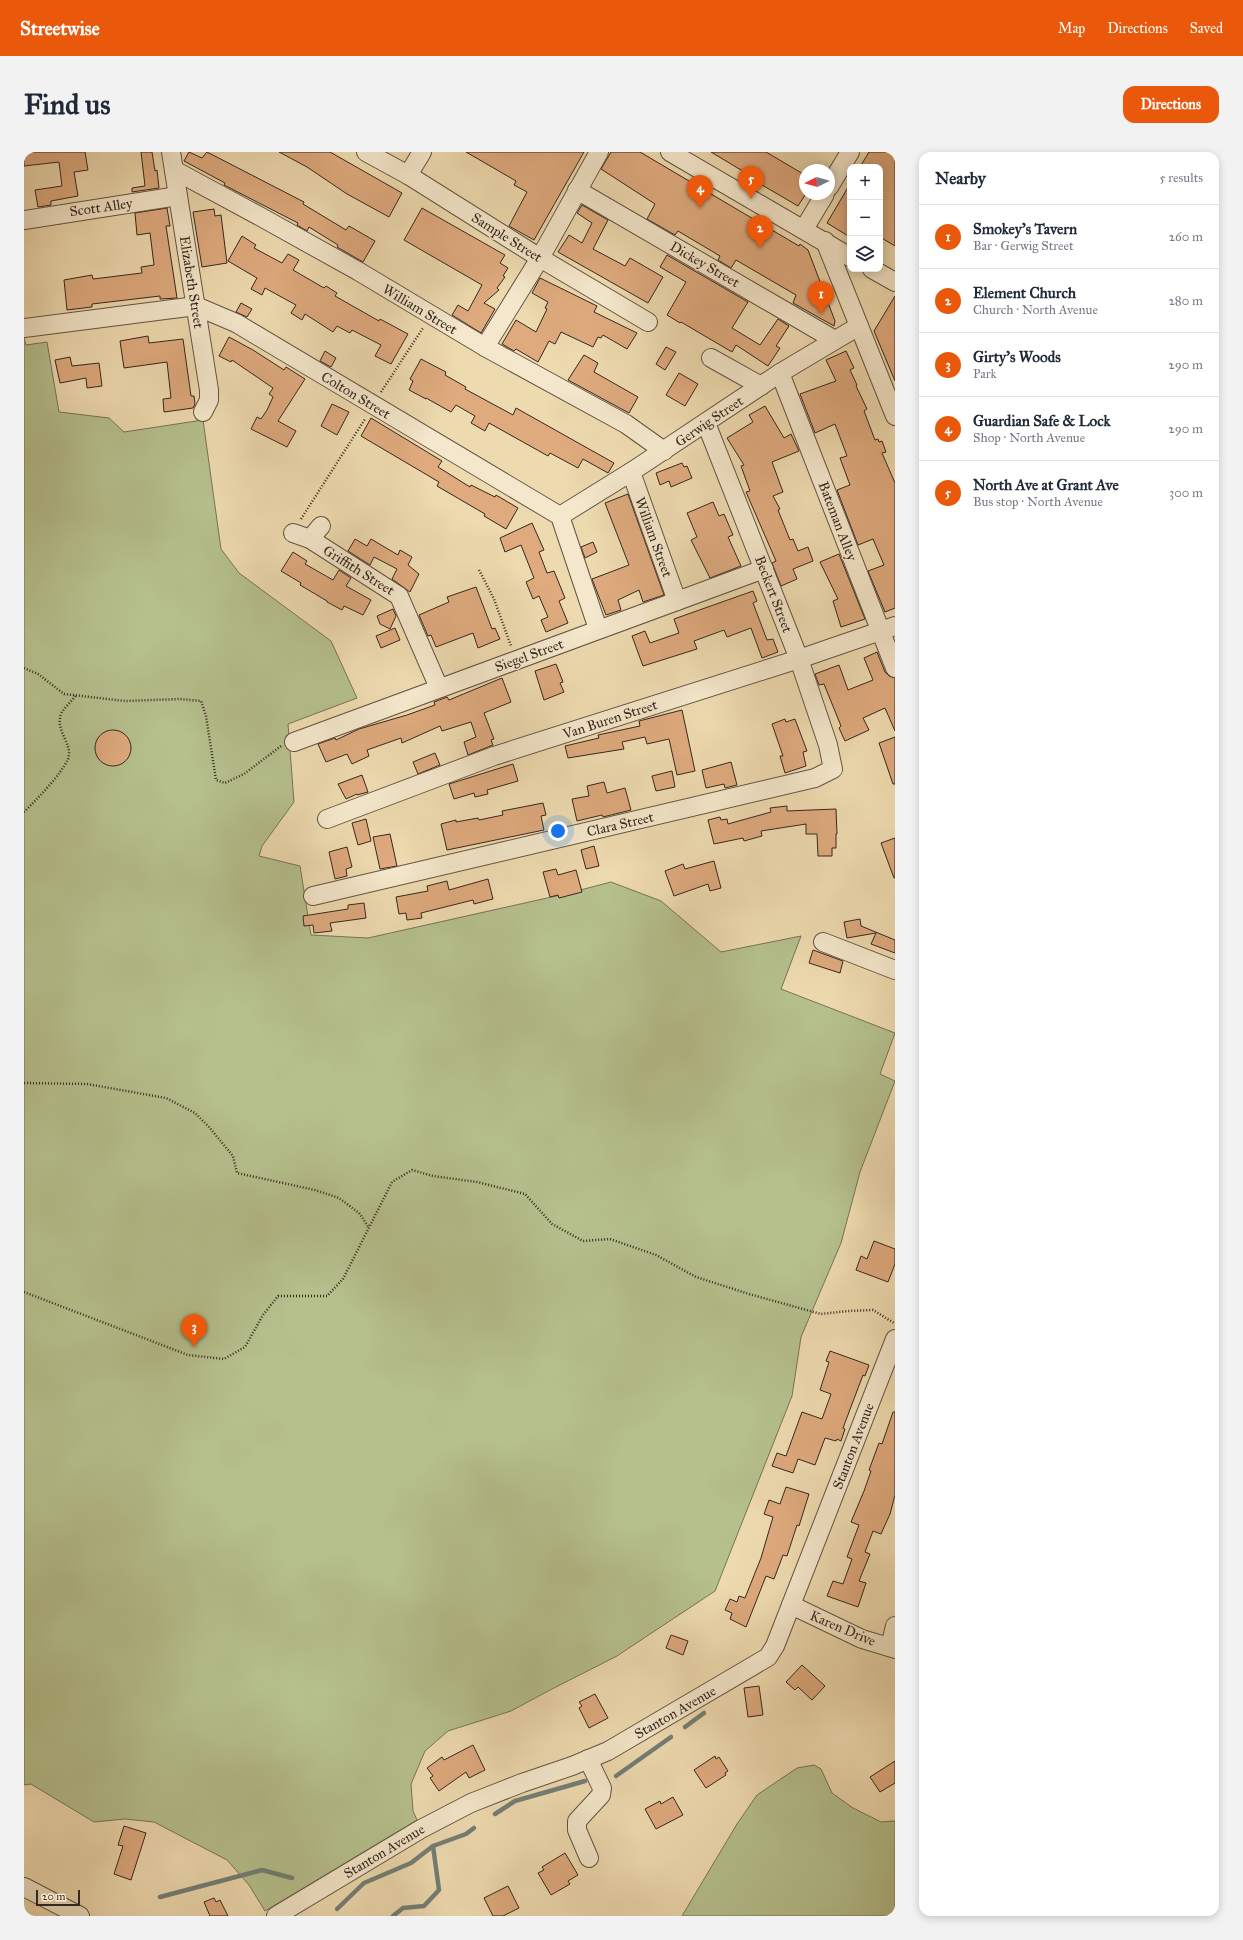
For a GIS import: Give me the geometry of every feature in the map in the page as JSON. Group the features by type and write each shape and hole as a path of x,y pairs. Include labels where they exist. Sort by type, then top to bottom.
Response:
{"street":[{"name":"Elizabeth Street","path":"171,152 209,390 209,400 203,412"},
{"name":"Sample Street","path":"366,152 408,175 540,258 648,322"},
{"path":"408,175 422,152"},
{"path":"485,347 540,258 599,152"},
{"path":"670,152 847,255"},
{"path":"835,177 850,152"},
{"name":"William Street","path":"174,170 262,217 485,347 626,424 664,450"},
{"name":"Dickey Street","path":"577,190 834,339"},
{"name":"Scott Alley","path":"24,220 178,196"},
{"path":"804,229 821,200"},
{"path":"825,241 895,416"},
{"path":"877,272 895,282"},
{"path":"24,328 196,306"},
{"name":"Colton Street","path":"196,306 236,323 560,516"},
{"name":"Gerwig Street","path":"560,516 631,472 780,373 834,339 859,326"},
{"path":"711,358 761,386"},
{"name":"Bateman Alley","path":"780,373 888,628 895,668"},
{"name":"Beckert Street","path":"706,423 798,659 828,745 832,769"},
{"name":"William Street","path":"631,472 677,602"},
{"path":"560,516 598,629"},
{"name":"Griffith Street","path":"293,533 315,532 399,596 439,688"},
{"name":"Siegel Street","path":"294,742 764,569"},
{"name":"Van Buren Street","path":"327,819 494,756 798,659 888,628"},
{"name":"Clara Street","path":"313,896 815,778 832,769"},
{"path":"823,942 895,970"},
{"name":"Stanton Avenue","path":"276,1916 421,1829 470,1803 608,1751 768,1657 775,1646 791,1606 895,1339"},
{"name":"Karen Drive","path":"791,1606 862,1638 892,1648"},
{"path":"892,1648 895,1626"},
{"path":"588,1759 602,1788 601,1795 577,1821 577,1830 589,1858"},
{"path":"24,1887 80,1916"}],"path":[{"path":"293,533 432,315"},
{"path":"479,570 494,599 517,660"},
{"path":"24,668 38,674 64,694 125,701 180,699 201,701 206,716 216,780 225,783 244,774 279,747 294,742"},
{"path":"24,812 46,789 68,759 68,744 60,732 62,713 77,695"},
{"path":"24,1083 87,1084 166,1098 196,1114 233,1156 237,1173 315,1190 340,1198 359,1213 369,1228"},
{"path":"24,1292 188,1355 224,1359 245,1347 263,1315 278,1296 327,1296 343,1279 392,1182 412,1170 433,1176 477,1182 525,1194 552,1224 583,1241 610,1240 656,1255 696,1277 787,1306 821,1314 848,1310 874,1310 895,1324"}],"green space":[{"path":"24,338 26,345 47,342 59,412 109,418 124,432 203,420 221,549 239,573 331,641 357,698 288,724 294,802 262,846 259,856 300,866 311,935 368,938 565,894 611,882 661,901 721,952 801,936 781,989 895,1033 880,1074 895,1081 860,1172 841,1243 801,1337 792,1396 715,1591 617,1656 511,1711 448,1731 425,1751 411,1784 413,1811 417,1820 265,1911 249,1885 227,1860 154,1822 125,1819 94,1822 31,1784 24,1785"},
{"path":"814,1765 821,1769 832,1793 853,1808 881,1822 895,1821 895,1916 682,1916 737,1824 757,1795 797,1768"}],"building":[{"path":"24,152 85,152 88,170 74,172 78,196 51,201 51,205 38,207 35,190 62,186 59,162 24,166"},
{"path":"141,152 152,152 155,171 157,170 159,188 132,192 132,188 145,186"},
{"path":"189,152 202,158 207,152 304,202 303,204 346,230 349,226 375,241 363,262 337,247 338,245 309,227 307,231 297,225 298,223 224,185 225,183 184,161"},
{"path":"279,152 330,152 402,193 389,217 347,194 307,167"},
{"path":"466,152 584,152 534,240 509,226 527,192 514,185 516,181"},
{"path":"611,152 640,152 808,250 835,321 834,326 793,303 796,295 736,260 731,268 718,260 720,256 678,231 675,235 647,219 655,204 601,169"},
{"path":"711,152 766,152 799,171 799,200 802,200 798,206 745,175 746,173"},
{"path":"869,152 895,152 895,246 883,239 883,164 862,164"},
{"path":"847,189 847,235 827,223"},
{"path":"582,205 608,220 593,249 625,266 630,258 663,277 648,303 558,252 569,235 582,243 592,223 577,213"},
{"path":"167,208 170,226 166,226 177,298 160,299 160,296 92,304 92,307 67,310 64,280 92,275 93,279 142,273 141,267 154,265 150,233 137,235 135,213"},
{"path":"422,208 505,255 500,263 508,268 503,276 505,277 497,288 499,290 484,303 495,309 481,333 452,315 458,305 468,311 482,285 404,240"},
{"path":"214,209 215,216 221,215 227,263 202,267 193,212"},
{"path":"242,236 256,245 254,248 282,263 288,254 299,260 293,270 324,288 326,286 337,293 335,296 379,321 380,319 408,334 391,364 375,356 381,345 352,330 350,333 337,326 333,332 305,314 302,320 291,313 296,305 265,288 262,295 251,289 257,278 228,261"},
{"path":"667,255 748,302 732,328 760,345 778,319 789,326 776,346 780,348 768,366 736,345 732,352 667,315 686,282 660,267"},
{"path":"540,278 597,306 594,312 637,333 627,349 603,335 601,338 598,337 593,347 561,332 555,344 549,341 538,362 516,349 514,351 502,344 516,320 536,332 547,309 545,308 548,302 532,293"},
{"path":"895,296 895,381 874,331"},
{"path":"241,303 252,309 247,317 236,312"},
{"path":"148,336 149,343 183,339 191,396 194,396 195,404 193,408 164,412 163,399 171,398 167,362 124,368 120,341"},
{"path":"229,337 253,350 284,370 286,367 305,379 278,421 296,431 287,447 251,429 257,417 261,419 267,410 273,397 269,394 273,388 232,360 231,362 219,356"},
{"path":"666,347 676,352 665,370 656,364"},
{"path":"325,351 336,358 331,367 320,361"},
{"path":"846,351 854,368 850,370 867,409 864,411 875,440 878,439 879,442 882,441 886,452 882,453 895,483 895,608 885,612 868,571 884,565 873,539 858,545 837,490 850,485 840,458 847,456 835,424 815,433 800,394 836,381 826,360"},
{"path":"584,355 598,363 594,372 638,397 629,413 568,380"},
{"path":"70,357 72,366 99,363 102,386 87,388 86,378 60,383 55,360"},
{"path":"421,359 446,372 445,375 466,387 465,389 513,415 516,408 614,463 608,473 583,459 578,468 550,453 548,456 489,423 485,431 471,423 475,416 456,405 451,412 409,390 413,381 410,379"},
{"path":"679,373 698,384 685,406 666,395"},
{"path":"332,404 349,412 337,435 321,426"},
{"path":"765,406 784,438 791,434 799,451 772,462 783,492 773,496 780,509 778,510 790,540 793,539 798,551 808,547 813,561 793,569 797,579 781,586 772,563 776,561 746,492 750,491 741,466 744,465 727,438 753,422 749,415"},
{"path":"371,418 442,461 438,467 470,487 471,485 495,497 496,495 518,508 506,529 484,516 485,514 437,486 439,482 361,436"},
{"path":"682,463 684,467 687,466 692,478 671,487 669,481 660,485 656,473"},
{"path":"628,494 664,595 643,602 639,590 618,600 621,610 606,615 592,579 629,565 605,503"},
{"path":"713,502 719,516 724,514 733,535 728,537 741,566 710,578 691,540 697,537 687,513"},
{"path":"532,523 544,550 539,552 547,573 554,571 565,598 559,601 568,623 546,632 541,620 548,617 539,596 533,599 526,582 534,578 521,545 505,552 500,538"},
{"path":"355,539 367,546 371,539 398,555 400,550 412,557 408,565 419,574 410,592 392,579 397,569 374,557 370,565 348,551"},
{"path":"593,542 597,552 585,558 581,547"},
{"path":"293,552 307,561 305,564 333,580 339,570 351,578 346,586 371,600 363,615 344,606 342,610 327,602 300,585 301,583 281,571"},
{"path":"839,554 865,619 841,627 833,601 838,599 820,562"},
{"path":"476,587 492,629 495,628 500,639 478,648 473,633 436,647 431,635 428,636 419,615 449,602 447,597"},
{"path":"753,591 757,601 753,603 767,640 773,639 778,652 762,658 751,628 727,637 724,630 694,641 697,649 643,666 632,636 645,631 650,643 679,633 674,619"},
{"path":"393,609 396,616 390,629 380,624 377,616"},
{"path":"395,628 400,640 381,648 376,636"},
{"path":"877,652 885,672 889,676 895,678 895,731 885,708 863,718 869,730 845,741 839,728 841,726 824,684 819,685 815,674 839,665 848,690 873,680 864,658"},
{"path":"556,664 563,682 560,683 564,692 544,700 535,671"},
{"path":"502,678 511,702 484,713 494,739 491,740 493,745 468,755 464,742 476,737 471,722 442,731 440,726 402,743 401,738 367,750 369,756 352,764 347,754 326,762 318,744 335,738 336,740 359,729 435,705 434,702 447,697 449,700"},
{"path":"682,710 695,771 677,775 669,739 647,744 645,737 622,742 624,749 568,758 565,746 599,738 598,735 640,726 639,721"},
{"path":"785,719 786,722 795,719 807,751 803,752 806,766 785,773 780,756 783,756 772,724"},
{"path":"117,730 126,735 130,741 130,755 126,761 117,766 109,766 100,761 96,755 95,744 100,735 106,731"},
{"path":"895,737 895,784 893,784 879,743"},
{"path":"435,753 440,765 418,774 413,762"},
{"path":"731,762 737,785 725,788 724,784 706,788 702,770"},
{"path":"513,764 518,781 487,790 488,794 475,797 474,793 454,799 449,784"},
{"path":"672,771 675,787 656,791 652,776"},
{"path":"362,775 368,792 357,794 346,799 338,784"},
{"path":"604,782 607,793 625,788 631,810 603,817 602,815 577,821 572,799 589,796 587,786"},
{"path":"543,803 546,815 541,816 544,830 447,850 441,824 456,820 456,822 478,818 479,820 503,815 502,811"},
{"path":"787,806 787,811 836,809 836,848 832,848 832,856 818,856 817,834 806,834 806,824 761,831 762,836 744,841 743,838 714,844 708,820 720,817 721,820 727,819 728,824 771,812 770,808"},
{"path":"366,819 371,841 358,845 352,823"},
{"path":"390,834 397,866 380,869 373,837"},
{"path":"895,838 895,878 894,878 881,843"},
{"path":"594,846 599,866 586,869 581,850"},
{"path":"347,847 352,867 346,869 347,876 335,879 329,852"},
{"path":"714,861 721,888 710,891 708,884 674,896 665,871 683,864 685,869"},
{"path":"556,869 558,875 576,870 582,892 559,898 558,895 550,897 543,872"},
{"path":"488,879 493,899 474,904 473,900 421,913 422,918 407,920 406,913 399,914 396,897 428,891 427,886 447,881 449,890"},
{"path":"364,903 366,918 330,923 332,931 314,933 313,925 304,926 303,916 348,909 348,905"},
{"path":"860,919 861,926 895,940 895,953 871,944 876,933 847,938 844,922"},
{"path":"813,950 843,961 840,973 809,963"},
{"path":"874,1241 895,1249 895,1264 888,1282 856,1270 861,1256 867,1259"},
{"path":"830,1351 869,1365 865,1376 863,1375 843,1428 845,1429 841,1441 837,1439 836,1441 825,1438 815,1465 798,1459 793,1473 772,1466 777,1453 786,1456 802,1412 822,1419 831,1394 820,1390 829,1362 826,1361"},
{"path":"893,1412 895,1412 895,1495 890,1514 881,1534 873,1531 865,1552 870,1554 859,1581 866,1583 858,1607 827,1596 833,1581 843,1584 852,1559 847,1557 859,1525 851,1522 864,1491 871,1471 869,1470 879,1443 882,1444"},
{"path":"786,1487 809,1494 799,1526 797,1525 787,1556 783,1555 774,1579 766,1576 746,1627 730,1619 732,1613 725,1610 730,1599 737,1602 739,1596 745,1598 761,1558 773,1517 764,1514 769,1500 780,1504"},
{"path":"671,1635 688,1641 683,1655 666,1648"},
{"path":"802,1665 825,1686 812,1700 798,1687 795,1690 786,1682"},
{"path":"759,1686 763,1715 748,1717 744,1688"},
{"path":"595,1694 608,1718 589,1728 579,1708 582,1706 579,1702"},
{"path":"473,1745 485,1770 469,1778 466,1772 439,1791 430,1778 433,1776 427,1768 442,1757 444,1760"},
{"path":"715,1756 716,1759 719,1757 728,1771 725,1773 726,1775 706,1788 694,1770"},
{"path":"895,1761 895,1783 880,1792 870,1777"},
{"path":"673,1797 683,1815 656,1829 645,1809 660,1801 661,1804"},
{"path":"124,1826 146,1833 131,1880 114,1874 123,1846 118,1845"},
{"path":"565,1853 578,1875 568,1881 570,1884 551,1895 538,1873 544,1870 542,1867"},
{"path":"508,1886 519,1908 503,1916 493,1916 484,1898"},
{"path":"214,1898 216,1902 220,1900 228,1916 210,1916 204,1902"}],"waterway":[{"path":"685,1727 704,1713"},
{"path":"616,1776 671,1737"},
{"path":"495,1814 515,1801 585,1781"},
{"path":"337,1909 364,1883 411,1863 433,1846 466,1834 474,1828"},
{"path":"393,1916 403,1908 424,1906 439,1890 433,1846"},
{"path":"160,1897 262,1870 292,1878"}],"place":[{"name":"North Ave at Grant Ave","path":"751,199"},
{"name":"Guardian Safe & Lock","path":"700,208"},
{"name":"Element Church","path":"760,248"},
{"name":"Smokey's Tavern","path":"821,314"},
{"name":"Girty's Woods","path":"194,1347"}]}
